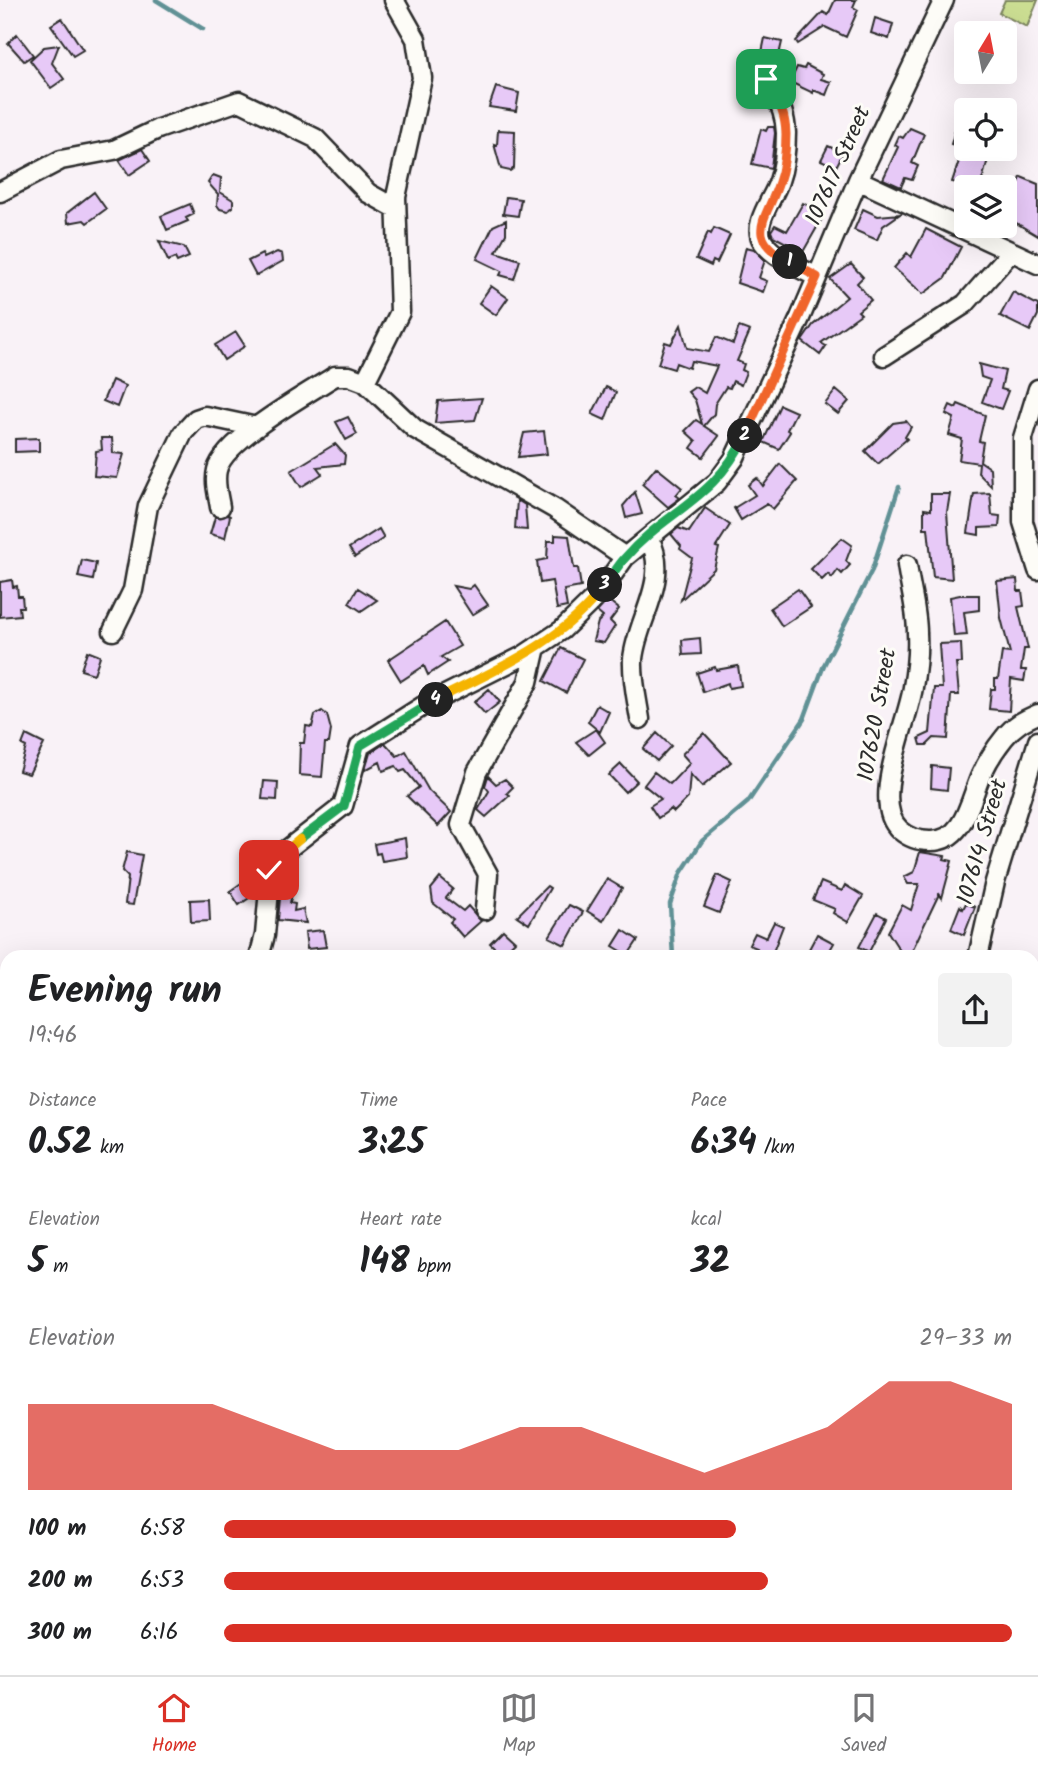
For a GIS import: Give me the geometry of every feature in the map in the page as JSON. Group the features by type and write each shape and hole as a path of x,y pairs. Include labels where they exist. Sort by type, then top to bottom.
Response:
{"street":[{"path":"365,382 399,318 401,307 395,208 398,178 422,78 416,39 394,0"},
{"name":"107617 Street","path":"261,950 271,867 289,848 344,806 360,746 423,706 536,647 562,630 598,595 625,557 717,482 734,459 858,180 944,0"},
{"path":"766,79 782,104 786,136 779,183 763,216 761,235 763,242 779,256 817,277"},
{"path":"0,192 61,160 114,150 158,129 239,101 315,138 368,192 395,208"},
{"path":"858,180 1038,264"},
{"path":"884,356 965,304 1011,252"},
{"path":"220,507 217,468 232,447 257,427 335,376 349,376 365,382 415,429 555,509 625,557"},
{"path":"1038,389 1023,438 1023,522 1038,570"},
{"path":"113,631 133,590 148,506 183,433 196,419 205,416 257,427"},
{"path":"640,719 633,657 656,575 655,554 649,538"},
{"name":"107620 Street","path":"907,565 917,633 913,688 889,781 889,810 896,825 907,835 926,841 945,839 953,833 968,809 982,774 1004,738 1019,722 1038,714"},
{"path":"485,910 488,874 461,825 477,772 528,682 536,647"},
{"name":"107614 Street","path":"980,950 995,882 1038,741"}],"green space":[{"path":"1005,0 1038,0 1027,27 999,13"}],"building":[{"path":"835,0 856,0 853,7 858,10 846,37 825,27 798,44 796,41 823,12 828,15"},
{"path":"62,18 83,50 73,56 51,25"},
{"path":"875,18 893,24 889,39 871,33"},
{"path":"17,34 33,55 24,61 8,43"},
{"path":"765,38 782,42 775,72 767,68 768,59 761,57"},
{"path":"59,45 52,63 64,79 51,88 30,60 44,47"},
{"path":"806,65 823,74 821,79 831,82 826,95 813,90 813,93 790,82 797,67 804,69"},
{"path":"496,87 519,93 516,111 489,107"},
{"path":"768,127 774,127 775,133 771,168 752,164 761,129 766,131"},
{"path":"910,128 924,134 912,163 918,166 912,180 905,178 901,187 883,179 898,147 895,145 899,136 903,138"},
{"path":"498,130 515,131 514,168 510,171 501,169 494,144 497,145"},
{"path":"828,146 843,153 836,167 821,160"},
{"path":"142,149 150,161 129,175 119,160"},
{"path":"959,161 988,161 983,175 954,175"},
{"path":"213,175 221,178 220,192 233,200 233,207 228,211 217,205 218,194 208,183"},
{"path":"1021,177 1038,184 1038,236 1017,223 1017,190"},
{"path":"94,192 106,209 87,223 84,220 68,223 67,213"},
{"path":"506,197 521,199 518,216 503,214"},
{"path":"803,203 824,215 803,252 773,236 771,231 775,225 787,231"},
{"path":"190,204 194,214 186,218 188,221 167,230 161,216"},
{"path":"863,209 878,216 900,214 883,226 877,240 854,230"},
{"path":"506,220 506,234 496,252 520,260 514,279 500,275 502,271 477,259 493,226"},
{"path":"714,228 730,235 717,263 713,261 711,266 696,259 708,232 711,234"},
{"path":"926,229 961,247 945,278 923,294 894,268 907,253 911,257"},
{"path":"159,241 184,247 189,257 177,262 175,258 168,261"},
{"path":"746,247 754,249 765,260 759,278 767,281 763,292 737,283"},
{"path":"277,252 282,254 283,261 256,276 248,261 262,254 264,258"},
{"path":"851,264 863,277 857,283 871,300 858,311 861,314 821,343 826,346 820,355 802,341 813,325 847,297 830,279"},
{"path":"491,286 508,298 496,315 479,303"},
{"path":"1013,292 1038,305 1038,315 1030,331 1000,316"},
{"path":"681,325 687,348 709,352 716,337 733,344 739,327 750,331 737,361 744,364 742,370 746,372 741,385 733,381 715,404 714,414 704,426 719,436 703,457 691,448 696,441 685,431 696,420 702,424 695,400 688,392 695,387 705,393 717,366 691,361 689,368 676,363 674,369 658,364 665,342 671,344"},
{"path":"236,332 245,346 224,360 215,345"},
{"path":"979,364 1005,371 1001,389 1008,391 1001,409 982,402 990,380 981,377"},
{"path":"112,380 125,386 117,407 103,401"},
{"path":"606,387 616,392 605,420 592,414"},
{"path":"836,390 849,401 838,414 825,404"},
{"path":"482,398 475,420 435,423 438,401"},
{"path":"958,404 985,415 979,441 983,442 980,461 990,468 991,486 978,473 979,463 959,460 962,439 949,435 954,418 946,414 950,405 956,408"},
{"path":"780,405 796,412 787,430 790,432 779,449 763,442"},
{"path":"348,417 357,434 346,440 336,422"},
{"path":"906,421 911,427 905,437 907,439 878,464 865,451 893,423"},
{"path":"544,431 547,454 518,457 524,433"},
{"path":"39,438 39,451 15,452 15,439"},
{"path":"101,438 112,438 113,453 124,454 117,478 94,476 96,451 102,450"},
{"path":"335,444 345,455 344,464 317,467 322,474 301,487 291,471"},
{"path":"780,464 797,481 773,509 767,504 741,520 734,508 755,495 748,485 757,478 763,486"},
{"path":"656,467 682,488 676,495 680,498 668,507 642,484"},
{"path":"635,492 642,514 626,518 623,506"},
{"path":"990,493 992,515 1000,516 999,527 979,528 979,535 968,533 974,494"},
{"path":"931,494 950,494 947,512 952,579 933,577 928,528 924,528 924,509 931,510"},
{"path":"517,500 525,505 527,530 515,529"},
{"path":"705,508 730,525 716,547 719,548 714,569 681,600 692,558 680,549 681,546 671,534 678,528 689,532"},
{"path":"230,516 225,538 210,534 215,517"},
{"path":"379,529 384,538 355,557 349,548"},
{"path":"555,535 569,536 574,568 578,568 581,587 564,590 567,607 557,609 552,581 540,583 537,561 547,559 548,541 555,541"},
{"path":"842,538 852,545 846,561 850,565 842,574 838,570 832,578 828,574 822,580 811,569"},
{"path":"82,560 96,563 93,580 78,577"},
{"path":"1017,579 1024,606 1018,607 1028,649 1024,649 1021,670 1026,670 1024,681 1011,679 1009,711 989,709 991,689 995,689 995,679 998,679 1002,652 1010,653 1001,618 997,581"},
{"path":"12,580 13,587 17,586 18,596 22,596 23,607 19,607 20,615 0,617 0,582"},
{"path":"474,585 488,605 472,615 453,586 469,589"},
{"path":"358,588 377,600 361,611 349,603"},
{"path":"798,589 811,607 782,626 770,608"},
{"path":"979,595 979,610 964,612 967,635 954,636 950,597"},
{"path":"608,600 619,609 610,621 615,626 604,643 593,641 598,622 603,617 597,612"},
{"path":"445,622 460,646 441,657 448,662 428,675 424,666 401,681 388,660"},
{"path":"700,638 701,654 683,655 682,640"},
{"path":"961,643 962,663 956,663 959,695 951,695 948,739 934,738 927,745 921,745 919,738 930,733 934,688 942,688 939,644"},
{"path":"561,648 583,659 566,693 544,681"},
{"path":"87,651 100,656 94,674 81,670"},
{"path":"738,666 741,686 729,688 728,683 703,692 697,673 715,667 716,670"},
{"path":"489,689 500,702 485,714 474,702"},
{"path":"597,705 609,712 600,732 588,722"},
{"path":"322,711 327,715 331,730 329,743 325,743 322,777 299,775 300,743 304,743 306,726 312,727 315,715"},
{"path":"596,729 605,742 589,755 576,742"},
{"path":"657,733 671,746 657,761 643,749"},
{"path":"704,733 731,762 702,787 690,774 688,798 674,812 671,809 658,818 650,806 661,799 644,785 654,772 670,784 690,763 682,754"},
{"path":"26,735 44,744 29,774 19,771 26,747 22,745"},
{"path":"385,743 397,756 406,751 429,791 451,812 438,826 407,796 419,787 405,770 400,772 396,766 383,771 380,762 365,770 370,753"},
{"path":"621,764 637,781 625,792 609,775"},
{"path":"932,766 949,768 947,790 931,788"},
{"path":"488,776 496,784 505,779 513,787 507,793 510,795 486,817 478,810 489,791 485,786"},
{"path":"264,781 278,782 277,800 262,799"},
{"path":"405,838 407,857 382,861 380,853 376,854 374,844"},
{"path":"127,852 142,855 133,905 125,904 128,877 122,871"},
{"path":"920,852 945,856 944,859 952,861 942,898 939,894 912,950 900,950 888,932 902,905 911,910 919,884 908,884 904,877 914,872"},
{"path":"717,875 732,882 719,913 704,907"},
{"path":"282,876 295,880 290,903 295,904 294,911 303,909 306,923 278,920"},
{"path":"440,878 453,889 446,898 463,911 468,906 481,921 463,937 450,922 453,919 433,903 431,889"},
{"path":"607,879 622,888 603,921 587,911"},
{"path":"243,882 252,896 239,905 230,891"},
{"path":"821,882 842,891 845,885 863,896 848,922 833,913 835,909 813,900"},
{"path":"547,886 550,888 529,924 517,916"},
{"path":"209,899 210,921 191,922 190,900"},
{"path":"966,903 975,907 964,935 951,929 960,906 963,909"},
{"path":"569,905 583,912 565,945 549,937"},
{"path":"877,913 886,918 870,950 859,947"},
{"path":"774,922 783,926 774,950 756,950 749,945 755,933 766,938"},
{"path":"323,930 326,947 307,949 305,932"},
{"path":"503,930 515,941 505,950 497,950 490,943"},
{"path":"623,930 638,940 631,950 620,950 613,946"},
{"path":"817,934 834,943 830,950 809,949"}],"waterway":[{"path":"156,0 203,29"},
{"path":"673,950 670,904 681,873 702,841 748,802 804,719 824,665 872,570 899,487"}],"route":[{"path":"269,870 273,862 289,848 344,806 355,755 360,746 423,706 523,656 562,630 598,595 625,557 717,482 734,459 817,277 779,256 763,242 761,235 763,216 779,183 786,136 782,104 766,79"}]}
